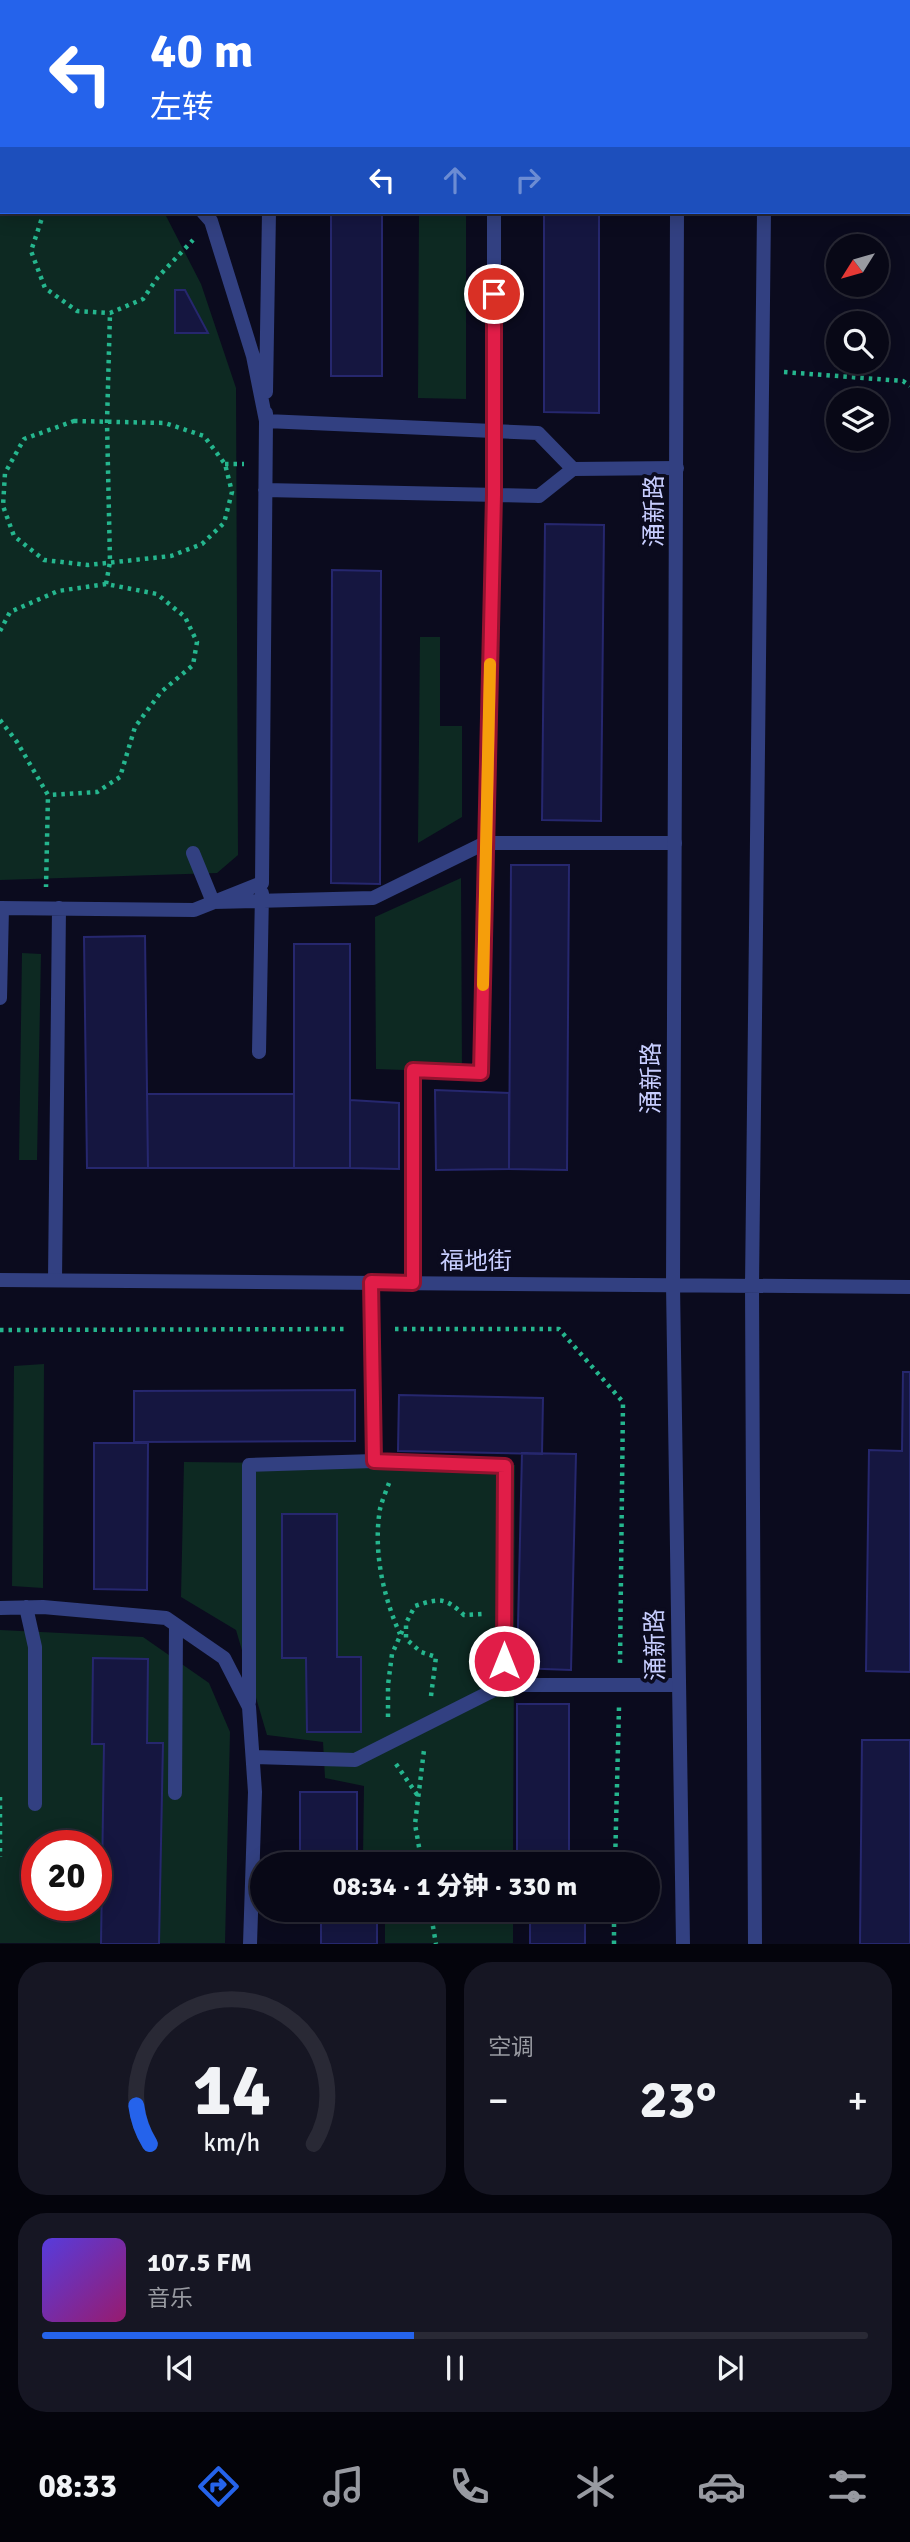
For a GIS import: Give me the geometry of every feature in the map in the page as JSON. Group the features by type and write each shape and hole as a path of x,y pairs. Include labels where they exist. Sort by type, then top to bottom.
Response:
{"street":[{"path":"259,1052 269,214"},
{"path":"413,1283 413,1070 481,1073 495,431 494,214"},
{"name":"涌新路","path":"677,214 673,1285 682,1944"},
{"path":"755,1944 752,1286 764,214"},
{"path":"207,217 253,356 266,421"},
{"path":"266,421 538,433 573,469"},
{"path":"265,490 539,496 573,469 677,468"},
{"path":"214,902 373,898 485,843 675,843"},
{"path":"193,853 214,902"},
{"path":"0,998 1,908 194,910 262,883"},
{"path":"52,908 55,1280"},
{"name":"福地街","path":"0,1280 910,1287"},
{"path":"371,1282 374,1461"},
{"path":"250,1944 255,1792 249,1707 249,1465 374,1461 505,1466 504,1685"},
{"path":"26,1607 35,1647 35,1804"},
{"path":"0,1608 43,1607 166,1618 224,1658 249,1707"},
{"path":"175,1793 176,1625"},
{"path":"253,1757 355,1760 504,1685 679,1685"}],"path":[{"path":"43,214 31,251 45,288 76,311 110,313 143,299 207,217"},
{"path":"106,584 110,562 107,422 110,313"},
{"path":"762,370 903,382 910,386"},
{"path":"74,421 165,423 204,436 225,464 232,492 224,523 202,544 171,556 88,565 44,560 14,536 3,506 3,473 24,439 74,421"},
{"path":"0,631 10,612 58,592 106,584 157,594 185,617 197,642 193,665 161,692 135,727 120,777 97,792 48,795"},
{"path":"0,720 17,742 48,795 52,908"},
{"path":"397,1462 380,1509 379,1546 382,1583 391,1615 400,1635 406,1639"},
{"path":"0,1797 0,1857"},
{"path":"432,1922 436,1944"},
{"path":"614,1922 614,1944"}],"green space":[{"path":"0,214 165,214 201,284 236,388 238,855 217,873 0,880"},
{"path":"419,214 466,214 466,399 418,398"},
{"path":"420,637 440,637 440,726 462,726 462,817 418,843"},
{"path":"461,878 462,1072 376,1069 375,917"},
{"path":"22,953 41,954 37,1160 19,1160"},
{"path":"44,1364 43,1588 12,1586 14,1366"},
{"path":"184,1462 515,1465 513,1852 363,1852 364,1786 325,1778 323,1742 267,1735 236,1630 181,1597"},
{"path":"0,1630 143,1637 209,1683 230,1732 225,1943 0,1943"},
{"path":"385,1922 513,1922 513,1943 385,1943"}],"building":[{"path":"331,214 382,214 382,376 331,376"},
{"path":"544,214 599,214 599,413 544,412"},
{"path":"175,290 185,290 208,333 175,333"},
{"path":"545,524 604,525 601,821 542,820"},
{"path":"332,570 381,571 380,884 331,883"},
{"path":"511,865 569,865 567,1170 509,1169"},
{"path":"145,936 148,1168 87,1168 84,937"},
{"path":"294,944 350,944 350,1168 294,1168"},
{"path":"435,1090 509,1093 509,1169 436,1170"},
{"path":"147,1094 294,1094 294,1168 148,1168"},
{"path":"350,1100 399,1103 399,1169 350,1168"},
{"path":"903,1372 910,1372 910,1672 866,1671 869,1450 902,1451"},
{"path":"355,1390 355,1441 134,1442 134,1391"},
{"path":"399,1395 543,1398 542,1454 398,1451"},
{"path":"94,1443 148,1443 147,1590 94,1589"},
{"path":"522,1453 576,1454 571,1670 517,1668"},
{"path":"282,1514 337,1514 337,1657 361,1657 361,1732 307,1732 306,1658 282,1658"},
{"path":"93,1658 148,1659 147,1743 163,1743 159,1944 101,1944 101,1921 112,1921 112,1830 103,1830 104,1744 92,1744"},
{"path":"517,1704 569,1704 569,1852 517,1852"},
{"path":"862,1740 910,1740 910,1944 860,1944"},
{"path":"300,1792 357,1792 357,1852 300,1852"},
{"path":"321,1922 377,1922 377,1944 321,1944"},
{"path":"530,1922 585,1922 585,1944 530,1944"}],"slow traffic":[{"path":"483,985 490,664"}],"route":[{"path":"494,294 494,495 481,1073 413,1070 413,1283 371,1282 374,1461 505,1466 504,1661"}]}
